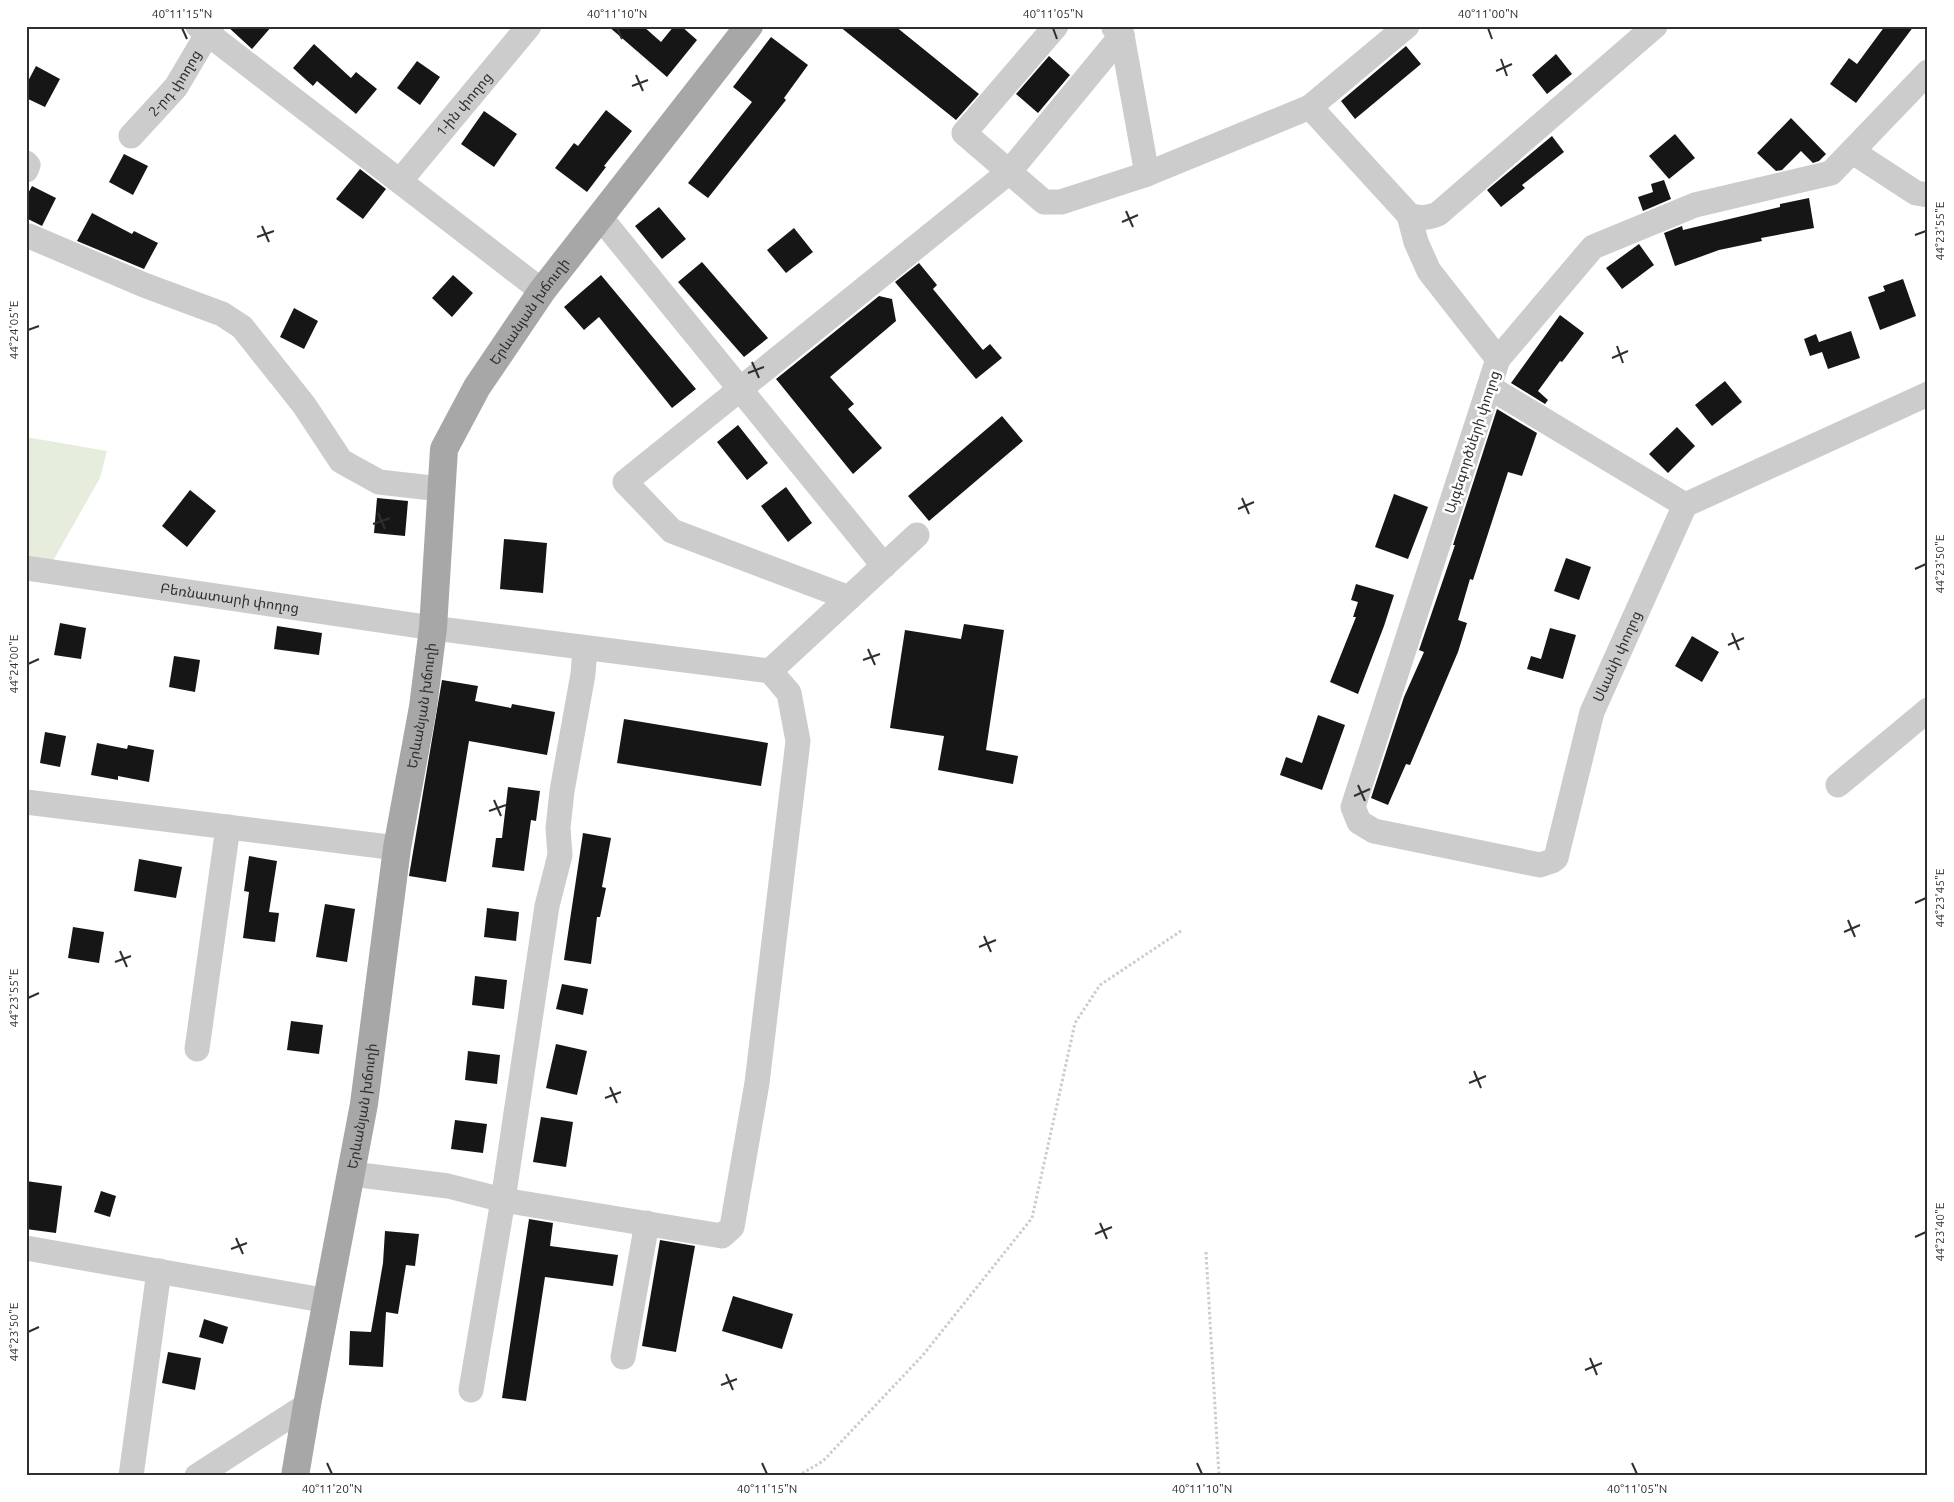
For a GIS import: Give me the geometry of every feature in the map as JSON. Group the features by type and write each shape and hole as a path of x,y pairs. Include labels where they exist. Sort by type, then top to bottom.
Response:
{"main road":[{"name":"Երևանյան խճուղի","path":"296,1476 306,1405 328,1301 364,1104 397,848 423,707 434,628 444,449 477,387 542,291 749,26"}],"street":[{"name":"1-ին փողոց","path":"400,181 529,26"},
{"path":"1056,26 964,134 1044,202 1061,202 1147,174 1310,107 1406,26"},
{"path":"1409,215 1418,218 1438,214 1655,26"},
{"path":"206,28 542,291"},
{"name":"2-րդ փողոց","path":"131,136 176,87 206,28"},
{"path":"849,598 672,531 625,482 1009,172 1117,31"},
{"path":"1117,31 1147,174"},
{"name":"Այգեգործների փողոց","path":"1353,807 1498,359 1593,247 1695,205 1831,173 1928,72"},
{"path":"1310,107 1409,215 1416,242 1429,272 1498,359"},
{"path":"1853,152 1916,194 1928,195"},
{"path":"26,163 28,164 26,170"},
{"path":"600,217 884,566"},
{"path":"27,236 222,314 242,327 304,405 341,461 379,482 441,489"},
{"path":"1490,387 1685,505 1928,394"},
{"name":"Սևանի փողոց","path":"1353,807 1359,822 1374,831 1540,865 1556,858 1592,712 1685,505"},
{"path":"352,1174 448,1186 503,1200 722,1236 732,1227 758,1083 798,741 790,693 770,671 917,535"},
{"name":"Բեռնատարի փողոց","path":"26,568 434,628 770,671"},
{"path":"471,1390 503,1200 550,893 560,855 558,828 562,790 583,674 585,648"},
{"path":"1838,785 1928,710"},
{"path":"26,802 397,848"},
{"path":"196,1049 228,827"},
{"path":"624,1357 647,1223"},
{"path":"26,1248 328,1301"},
{"path":"131,1476 159,1271"},
{"path":"197,1476 306,1405"}],"path":[{"path":"798,1476 822,1461 923,1354 1032,1218 1075,1023 1100,985 1181,931"},
{"path":"1206,1252 1219,1476"}],"green space":[{"path":"26,437 107,451 100,478 50,566 26,563"}],"building":[{"path":"227,26 272,26 252,49"},
{"path":"608,26 643,26 661,42 674,26 681,26 697,40 667,77"},
{"path":"839,26 895,26 979,94 956,120"},
{"path":"1885,26 1914,26 1856,103 1830,84 1849,58 1857,64"},
{"path":"771,37 808,65 784,98 786,100 708,198 688,183 752,102 733,87"},
{"path":"314,44 351,78 356,72 377,89 356,114 317,81 313,86 293,68"},
{"path":"1406,46 1421,64 1355,119 1341,101"},
{"path":"1556,54 1572,74 1547,94 1532,75"},
{"path":"1049,56 1070,75 1038,113 1016,94"},
{"path":"417,61 440,77 420,105 397,88"},
{"path":"36,66 60,79 45,107 26,98 26,85"},
{"path":"606,110 632,131 604,166 606,167 587,192 555,168 574,143 578,146"},
{"path":"484,111 517,134 494,167 461,144"},
{"path":"1791,118 1826,154 1819,161 1813,163 1801,151 1782,170 1776,171 1757,153"},
{"path":"1675,134 1695,158 1669,179 1649,156"},
{"path":"1552,136 1564,152 1522,185 1525,188 1501,207 1487,190"},
{"path":"124,154 148,166 133,195 109,182"},
{"path":"360,169 386,189 363,219 336,199"},
{"path":"1664,180 1671,199 1643,211 1638,197 1653,192 1651,184"},
{"path":"32,186 56,198 42,226 26,218 26,197"},
{"path":"1809,198 1814,228 1761,238 1762,241 1719,250 1675,266 1664,233 1682,226 1683,230 1780,207 1780,204"},
{"path":"659,207 686,239 662,259 635,226"},
{"path":"92,213 132,234 134,231 158,243 144,269 77,241"},
{"path":"794,228 813,252 786,273 767,250"},
{"path":"1639,244 1654,265 1622,289 1606,268"},
{"path":"702,262 768,338 744,357 678,282"},
{"path":"919,263 937,285 933,289 983,350 990,344 1002,358 976,379 895,282"},
{"path":"453,275 473,293 452,317 432,298"},
{"path":"601,275 696,389 672,408 599,317 584,330 564,307"},
{"path":"1903,279 1916,316 1880,330 1868,297 1885,291 1883,286"},
{"path":"879,296 892,299 896,321 830,377 854,404 848,409 882,448 853,474 776,379"},
{"path":"294,308 318,321 304,349 280,337"},
{"path":"1560,315 1584,333 1538,391 1548,400 1545,404 1511,383"},
{"path":"1851,331 1860,358 1828,369 1822,352 1810,356 1804,339 1816,334 1819,342"},
{"path":"1725,381 1742,402 1712,426 1695,405"},
{"path":"1497,409 1537,433 1522,476 1508,472 1473,580 1470,579 1458,620 1467,623 1458,652 1410,765 1406,764 1388,805 1371,798 1404,697 1424,652 1419,650 1455,545 1453,545"},
{"path":"1002,416 1023,441 929,521 908,496"},
{"path":"738,425 768,463 747,480 717,442"},
{"path":"1677,427 1695,446 1668,473 1649,454"},
{"path":"786,487 812,523 788,542 761,506"},
{"path":"190,490 216,511 187,547 162,526"},
{"path":"1394,494 1428,507 1408,559 1375,547"},
{"path":"377,498 408,501 405,536 374,533"},
{"path":"504,539 547,543 543,593 500,589"},
{"path":"1566,558 1591,567 1579,600 1554,591"},
{"path":"1356,584 1394,595 1358,694 1330,682 1356,617 1353,617 1358,602 1351,600"},
{"path":"60,623 86,628 81,659 54,655"},
{"path":"964,624 1004,630 986,750 1018,756 1013,784 938,770 944,736 890,728 905,630 961,639"},
{"path":"277,626 322,633 319,655 274,649"},
{"path":"1550,628 1576,635 1563,679 1527,669 1531,656 1541,659"},
{"path":"1692,636 1719,652 1702,682 1675,666"},
{"path":"174,656 200,660 195,692 169,687"},
{"path":"442,680 478,686 475,701 511,708 512,704 555,712 547,755 469,741 446,882 409,876"},
{"path":"1318,715 1345,725 1322,790 1280,775 1286,757 1302,763"},
{"path":"624,719 768,743 761,786 617,763"},
{"path":"45,732 66,736 60,767 40,763"},
{"path":"97,743 127,749 128,745 154,750 149,782 118,776 118,780 91,775"},
{"path":"508,787 540,791 536,821 531,820 524,871 492,867 496,838 502,838"},
{"path":"583,833 611,838 602,887 606,888 600,917 597,917 591,964 564,960"},
{"path":"249,856 277,861 269,912 279,913 275,942 243,938 249,892 244,891"},
{"path":"139,859 182,867 176,898 134,891"},
{"path":"325,904 355,909 347,962 316,957"},
{"path":"487,908 519,912 516,941 484,937"},
{"path":"73,927 104,932 99,963 68,958"},
{"path":"475,976 507,980 504,1009 472,1005"},
{"path":"562,984 588,989 583,1015 556,1009"},
{"path":"291,1021 323,1025 319,1054 287,1050"},
{"path":"556,1044 587,1051 577,1095 546,1088"},
{"path":"468,1051 500,1055 497,1084 465,1080"},
{"path":"541,1117 573,1122 566,1167 533,1162"},
{"path":"455,1120 487,1124 483,1153 451,1149"},
{"path":"26,1181 62,1186 56,1233 26,1229"},
{"path":"101,1191 116,1196 110,1217 94,1212"},
{"path":"529,1219 553,1223 550,1246 618,1255 613,1286 545,1277 526,1401 502,1398"},
{"path":"385,1231 419,1234 415,1266 406,1265 398,1314 386,1312 383,1367 349,1365 350,1331 371,1332 383,1263"},
{"path":"660,1240 695,1246 676,1352 642,1346"},
{"path":"733,1296 793,1314 782,1349 722,1331"},
{"path":"204,1319 228,1327 223,1344 199,1337"},
{"path":"168,1352 201,1358 195,1390 162,1383"}]}
